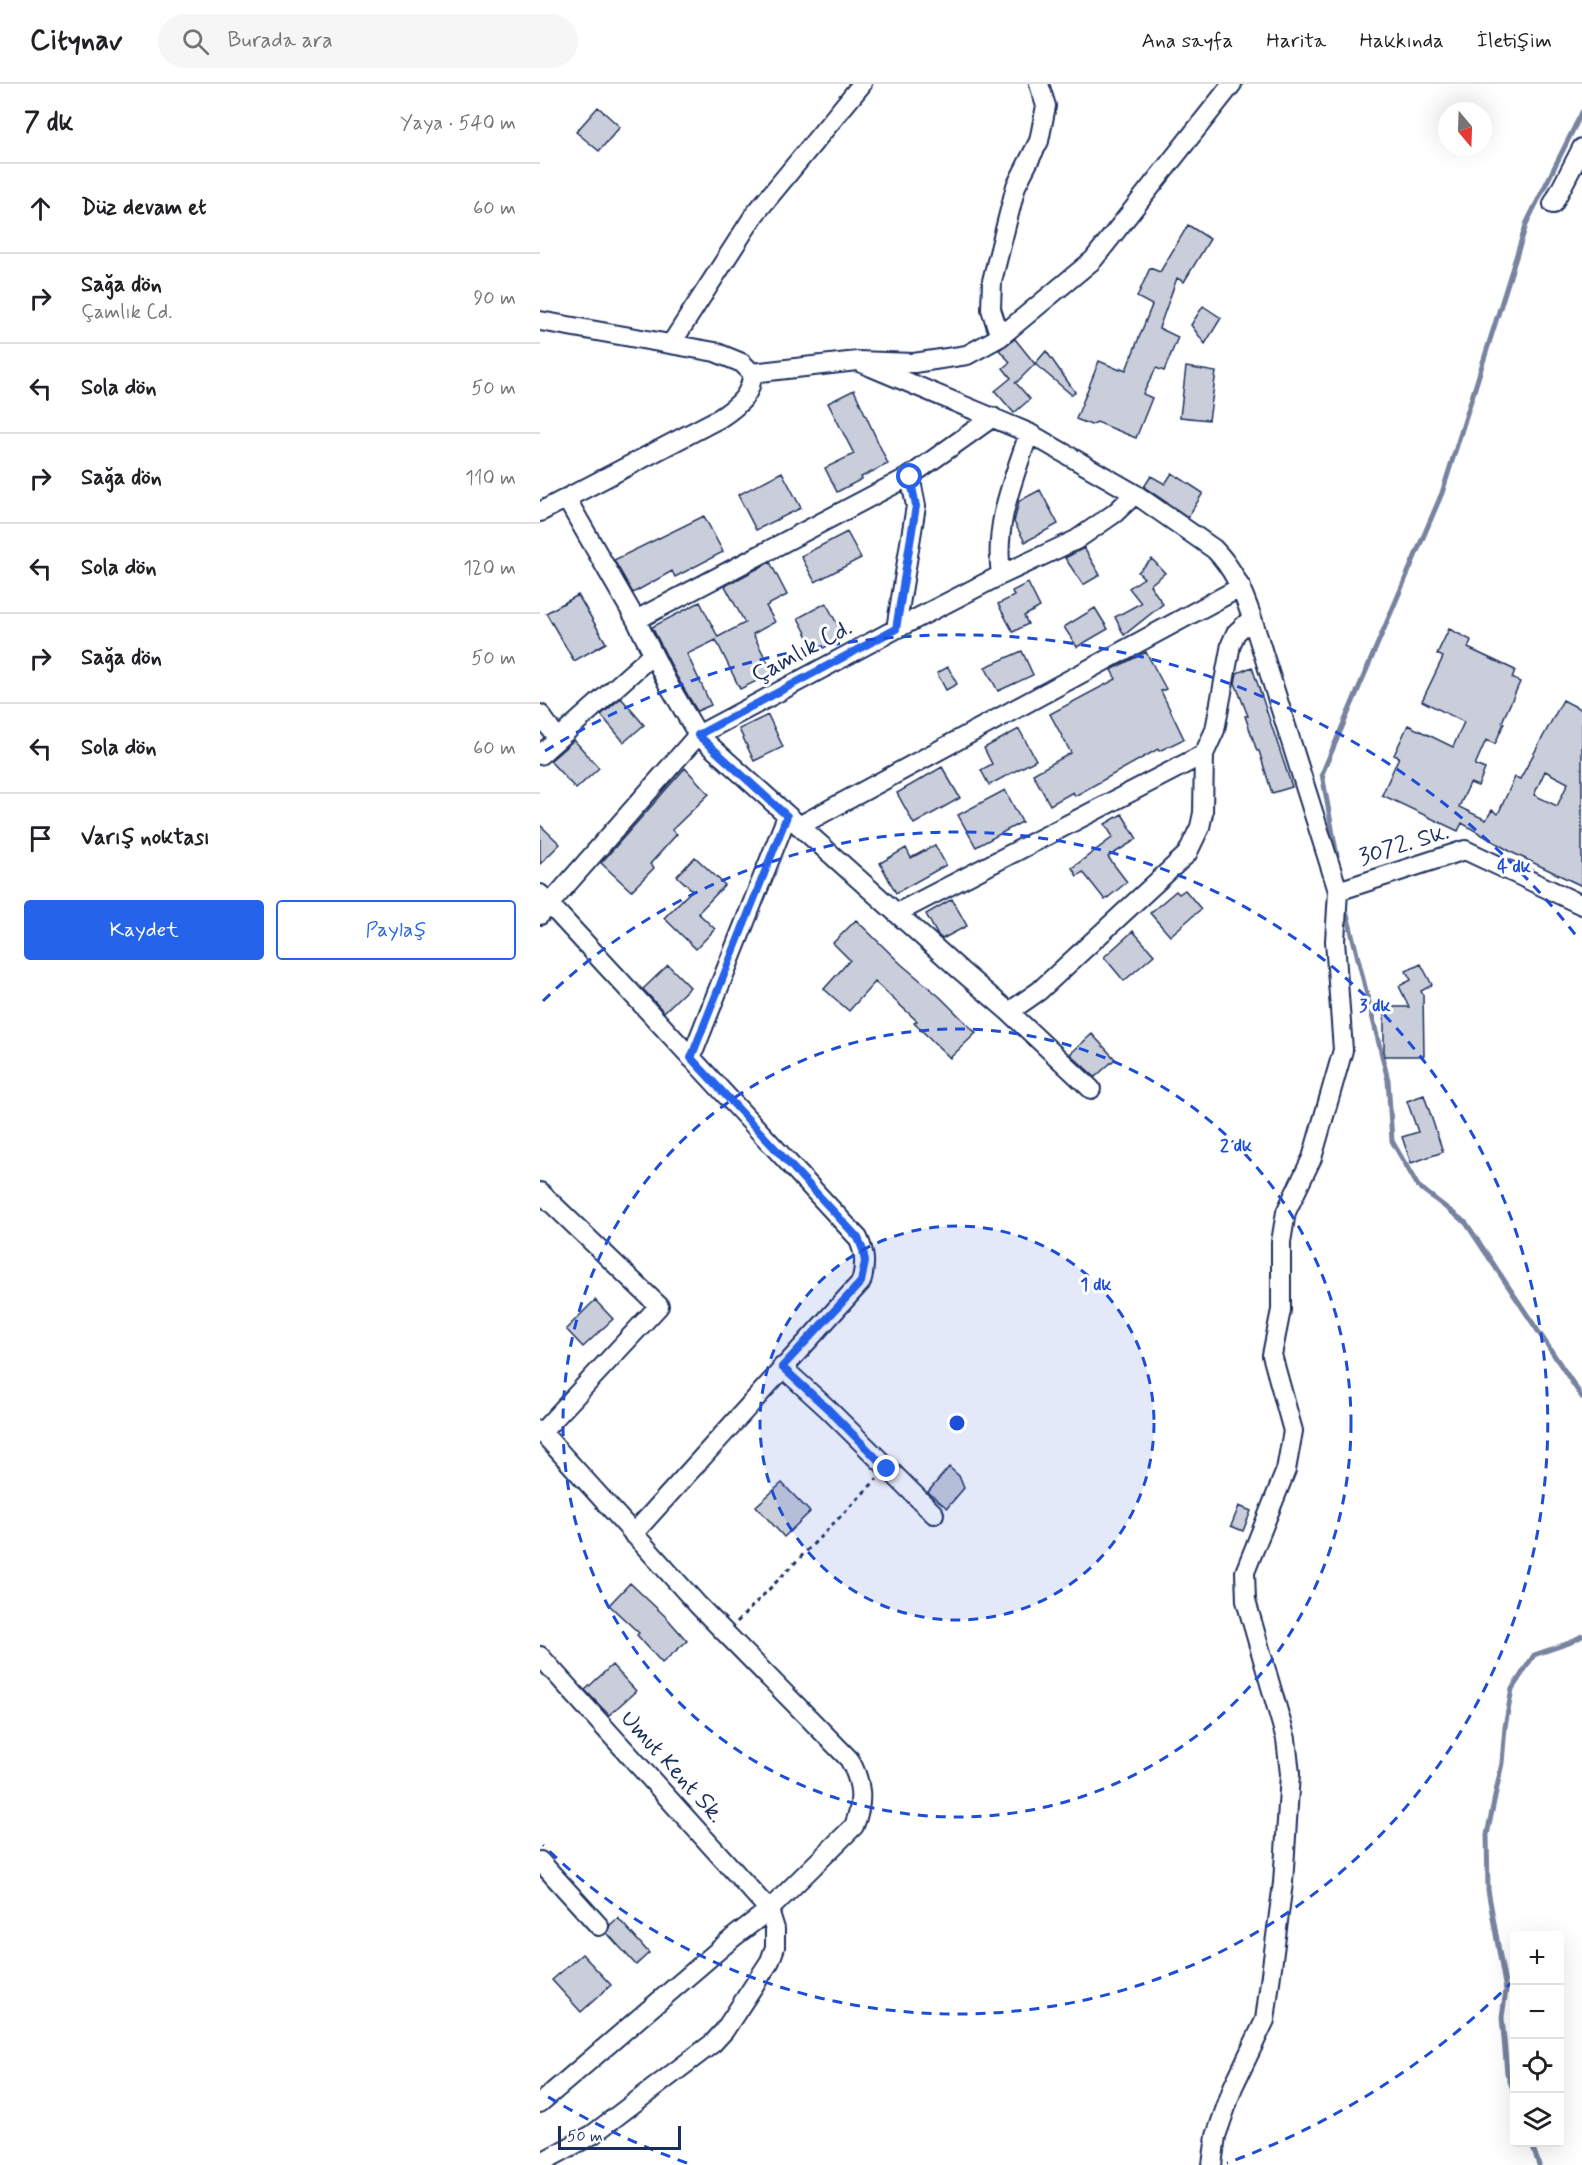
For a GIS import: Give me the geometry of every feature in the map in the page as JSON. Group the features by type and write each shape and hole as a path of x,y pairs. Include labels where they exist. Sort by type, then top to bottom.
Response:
{"street":[{"path":"671,344 755,214 862,84"},
{"path":"1000,337 991,309 992,281 1016,186 1039,141 1046,106 1039,84"},
{"path":"752,373 857,361 914,363 967,355 1000,337 1093,260 1232,84"},
{"path":"1553,204 1582,148"},
{"path":"540,321 715,352 742,363 752,373 752,383 748,393 736,408 540,512"},
{"path":"857,361 1029,433 1135,494 1214,549 1233,572 1241,587 1338,891 1335,941 1343,1050 1312,1158 1286,1212 1281,1242 1281,1310 1272,1355 1293,1431 1286,1470 1245,1572 1246,1601 1286,1739 1290,1774 1283,1883 1265,2020 1233,2087 1216,2136 1212,2165"},
{"path":"636,620 910,477 993,417"},
{"path":"1001,575 998,539 1002,512 1029,433"},
{"path":"896,629 916,506 910,477"},
{"name":"Çamlık Cd.","path":"543,905 698,735 896,629 1001,575 1076,540 1115,513 1135,494"},
{"path":"566,498 698,735 1009,1012 1091,1089"},
{"path":"691,1058 793,821 1241,587"},
{"path":"1009,1012 1040,991 1186,854 1200,826 1203,813 1204,754 1215,730 1231,644 1236,633 1252,618"},
{"path":"540,755 653,654"},
{"path":"540,714 557,738"},
{"path":"897,913 1204,754"},
{"name":"3072. Sk.","path":"1338,891 1465,850 1582,905"},
{"path":"543,905 691,1058 858,1238 865,1262 861,1282 633,1534"},
{"path":"540,1192 659,1305 541,1432 724,1633 849,1759 860,1785 861,1799 859,1814 854,1826 769,1910 735,1936 540,2103"},
{"path":"782,1367 934,1514"},
{"name":"Umut Kent Sk.","path":"540,1656 769,1910"},
{"path":"540,1861 599,1926"},
{"path":"540,2163 592,2135 712,2043 724,2031 770,1962 775,1947 775,1929 769,1910"}],"path":[{"path":"724,1633 887,1469"}],"building":[{"path":"598,107 620,127 599,151 576,132"},
{"path":"1188,225 1210,239 1184,282 1177,278 1159,328 1178,337 1164,371 1156,368 1143,394 1152,398 1136,438 1097,422 1091,425 1076,419 1099,361 1120,370 1121,368 1126,370 1152,305 1137,297 1150,268 1160,272"},
{"path":"1203,306 1221,318 1205,344 1191,325"},
{"path":"1015,339 1035,364 1015,382 1030,399 1014,413 995,391 1011,378 1003,368 1010,362 999,350"},
{"path":"1046,351 1075,392 1072,395 1035,364"},
{"path":"1186,367 1216,372 1209,420 1180,417"},
{"path":"854,390 888,464 837,492 825,468 854,454 828,403"},
{"path":"782,472 801,508 756,530 738,495"},
{"path":"1172,473 1203,493 1188,517 1144,487 1151,476 1165,484"},
{"path":"1040,490 1058,524 1025,542 1014,522 1019,501"},
{"path":"704,516 723,552 675,577 672,571 633,593 614,560"},
{"path":"847,532 861,558 815,582 801,556"},
{"path":"1084,548 1100,575 1083,585 1065,558"},
{"path":"1152,559 1165,573 1150,585 1163,604 1124,635 1115,617 1141,603 1129,588 1144,578 1138,572"},
{"path":"770,562 787,595 766,606 775,622 753,634 773,673 740,689 716,640 687,654 711,705 697,711 652,627 700,602 718,637 745,623 725,586"},
{"path":"1028,583 1040,607 1024,616 1028,624 1013,632 998,604 1014,596 1012,591"},
{"path":"578,595 606,643 574,661 546,613"},
{"path":"826,603 844,637 816,652 798,618"},
{"path":"1095,608 1108,629 1077,647 1064,627"},
{"path":"1449,629 1471,640 1468,648 1515,670 1512,678 1520,682 1495,744 1486,740 1475,765 1485,769 1478,786 1470,783 1459,807 1486,820 1492,810 1498,814 1515,777 1520,779 1563,700 1582,710 1582,886 1513,853 1462,823 1458,831 1382,795 1399,757 1394,755 1408,725 1453,747 1464,722 1422,701 1443,657 1437,654","holes":["1545,771 1568,783 1557,806 1534,795"]},
{"path":"1022,651 1033,675 998,691 985,667"},
{"path":"1146,652 1166,689 1161,691 1184,739 1159,751 1158,749 1075,796 1073,792 1050,805 1033,774 1071,753 1050,714 1116,679 1111,670"},
{"path":"948,667 957,684 946,690 937,673"},
{"path":"1252,667 1292,787 1272,793 1245,716 1248,716 1235,683 1237,673"},
{"path":"621,698 644,725 624,742 601,715"},
{"path":"768,715 783,747 754,761 739,729"},
{"path":"1019,729 1036,760 989,785 981,770 992,764 984,748"},
{"path":"574,740 599,768 576,789 550,761"},
{"path":"942,767 960,798 914,824 897,793"},
{"path":"685,768 709,794 672,830 677,834 650,864 654,868 631,891 601,863"},
{"path":"1005,790 1022,822 976,847 958,815"},
{"path":"1122,814 1137,839 1108,857 1127,882 1105,900 1083,872 1077,876 1072,868 1113,837 1105,824"},
{"path":"540,825 560,844 540,864"},
{"path":"935,845 946,865 896,893 880,863 906,848 911,858"},
{"path":"695,857 725,885 698,913 715,929 696,949 664,918 692,890 677,876"},
{"path":"1185,890 1201,909 1170,936 1150,913 1176,891 1179,894"},
{"path":"952,899 967,926 942,939 926,914"},
{"path":"856,920 976,1033 950,1058 914,1023 917,1021 875,982 849,1011 824,989 850,960 833,943"},
{"path":"1133,931 1154,955 1124,981 1104,957"},
{"path":"1421,964 1432,985 1421,991 1423,995 1424,1056 1384,1056 1384,1007 1409,1007 1399,986 1411,980 1406,971"},
{"path":"668,965 690,987 664,1012 643,989"},
{"path":"1092,1034 1115,1059 1095,1077 1070,1054"},
{"path":"1424,1095 1443,1152 1411,1163 1402,1137 1418,1132 1407,1101"},
{"path":"595,1300 613,1319 583,1347 566,1329"},
{"path":"949,1467 959,1476 964,1488 947,1508 928,1492"},
{"path":"782,1483 810,1512 784,1537 756,1506"},
{"path":"1239,1506 1251,1511 1243,1531 1231,1526"},
{"path":"630,1583 666,1617 687,1641 662,1663 637,1635 639,1633 609,1605"},
{"path":"612,1665 636,1691 609,1715 585,1690"},
{"path":"618,1918 649,1953 636,1965 607,1933 610,1925"},
{"path":"582,1954 611,1985 581,2012 552,1980"}],"waterway":[{"path":"1337,856 1322,774 1442,493 1527,222 1582,112"},
{"path":"1347,914 1388,1080 1392,1141 1418,1186 1466,1223 1582,1397"},
{"path":"1514,2093 1507,2073 1502,2017 1506,1990 1488,1890 1487,1835 1502,1763 1505,1727 1512,1689 1534,1655 1582,1636"},
{"path":"1533,2147 1539,2165"}],"route":[{"path":"887,1469 828,1409 782,1367 861,1282 865,1262 858,1238 691,1058 787,816 698,735 896,629 916,506 910,477"}]}
